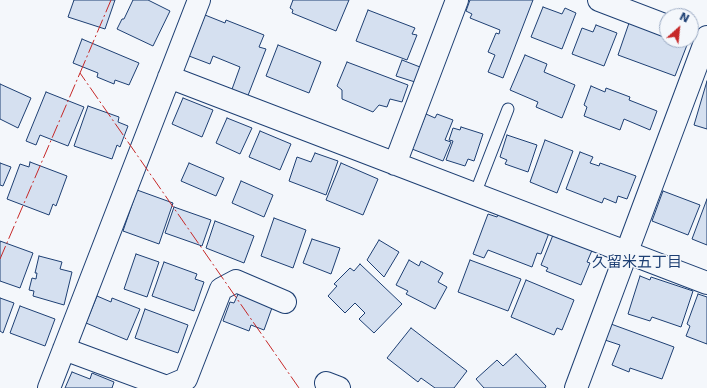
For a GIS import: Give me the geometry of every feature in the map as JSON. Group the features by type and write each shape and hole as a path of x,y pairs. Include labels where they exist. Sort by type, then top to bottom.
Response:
{"street":[{"path":"49,388 199,0"},
{"path":"395,164 457,0"},
{"path":"599,0 659,23"},
{"path":"576,388 627,252 703,38"},
{"path":"169,77 707,283"},
{"path":"64,348 167,387 186,379 221,289 236,281 285,302"}],"lane":[{"path":"475,194 508,109"}],"building":[{"path":"74,0 115,0 105,29 68,17"},
{"path":"133,0 148,0 170,11 153,46 117,29 122,19 124,19"},
{"path":"293,0 349,0 336,31 292,13 293,10 290,8"},
{"path":"470,0 533,0 503,78 488,72 495,55 488,52 496,33 499,34 500,30 470,18 472,14 466,11"},
{"path":"543,7 562,14 565,8 576,13 562,49 531,37"},
{"path":"368,10 415,28 412,34 417,35 407,60 356,41"},
{"path":"205,15 225,23 226,20 264,35 259,47 266,49 247,98 231,92 240,67 213,56 210,64 189,56"},
{"path":"629,23 659,34 659,48 686,48 675,76 618,55"},
{"path":"596,25 617,33 604,66 572,54 582,28 593,32"},
{"path":"82,39 139,63 129,85 115,80 114,84 97,77 98,73 73,63"},
{"path":"278,45 321,62 309,93 266,76"},
{"path":"525,55 547,64 544,72 575,85 562,118 536,107 538,102 510,90"},
{"path":"402,60 420,67 415,82 396,76"},
{"path":"347,62 408,85 402,102 390,99 387,107 379,105 373,112 342,99 342,90 337,86"},
{"path":"707,81 707,129 694,125"},
{"path":"0,84 31,98 18,128 0,119"},
{"path":"591,86 605,92 606,88 630,97 629,100 657,111 650,130 624,119 620,130 584,116 587,107 584,105"},
{"path":"46,92 84,107 68,146 40,135 36,145 26,141"},
{"path":"183,98 213,110 202,137 172,124"},
{"path":"88,106 119,117 118,122 128,126 120,147 117,145 112,159 74,146"},
{"path":"426,114 435,118 437,114 453,120 445,140 451,142 443,161 412,149"},
{"path":"227,118 252,128 240,154 216,143"},
{"path":"461,127 483,134 474,161 468,159 465,166 446,160 453,141 449,140 453,128 460,130"},
{"path":"260,131 291,144 280,170 249,157"},
{"path":"507,135 537,145 528,172 505,164 507,160 500,157"},
{"path":"545,140 573,151 557,193 530,182"},
{"path":"580,152 593,157 590,163 599,166 600,163 636,176 627,199 618,196 616,203 604,198 602,203 566,189"},
{"path":"315,153 338,161 326,195 289,181 297,157 311,162"},
{"path":"30,162 67,176 56,206 53,204 49,215 7,199 20,164 29,167"},
{"path":"0,163 11,167 3,186 0,185"},
{"path":"189,163 224,178 216,196 181,181"},
{"path":"341,163 378,179 363,215 326,200"},
{"path":"241,181 273,195 264,217 232,203"},
{"path":"137,190 173,203 159,244 123,231"},
{"path":"663,191 700,205 688,235 652,221"},
{"path":"707,199 707,245 692,239"},
{"path":"174,207 211,220 202,246 165,233"},
{"path":"499,213 549,233 541,254 537,253 532,267 488,250 484,258 473,254 488,214 497,217"},
{"path":"274,218 306,230 293,268 261,256"},
{"path":"215,221 254,236 244,263 206,248"},
{"path":"553,235 593,248 587,262 590,263 581,285 546,271 548,268 541,265"},
{"path":"312,239 340,248 331,274 303,263"},
{"path":"379,240 399,252 384,277 367,260"},
{"path":"0,241 33,253 20,288 0,281"},
{"path":"136,254 159,262 147,297 124,289"},
{"path":"39,256 62,262 60,269 72,272 64,305 33,296 34,291 29,290 32,278 36,279 37,273 35,273"},
{"path":"409,260 419,266 421,261 443,273 438,282 447,287 435,309 406,294 408,291 396,285"},
{"path":"470,260 521,279 508,311 458,292"},
{"path":"164,262 197,274 195,279 204,282 194,311 152,296"},
{"path":"360,264 402,304 374,333 359,319 365,313 355,303 345,313 328,296 337,286 334,284 350,268 354,271"},
{"path":"640,276 650,280 651,277 693,291 681,327 652,317 650,321 628,314"},
{"path":"526,280 574,300 562,330 557,328 554,335 511,317"},
{"path":"239,292 273,305 264,330 251,325 249,331 223,321 230,302 234,303"},
{"path":"698,294 707,297 707,344 686,336 690,326 687,324"},
{"path":"97,296 111,302 112,298 140,309 127,340 86,323"},
{"path":"0,298 14,303 3,333 0,331"},
{"path":"20,306 55,319 45,346 10,333"},
{"path":"145,309 188,325 178,353 135,338"},
{"path":"611,324 674,347 662,379 630,368 629,372 612,365 620,345 605,340"},
{"path":"411,328 467,371 454,388 435,388 421,378 418,382 387,358"},
{"path":"516,354 546,386 545,388 484,388 476,379 497,360 503,366"},
{"path":"72,372 90,379 92,373 114,382 112,388 65,388"}],"power":[{"path":"80,73 111,0"},
{"path":"0,259 80,73 299,388"}],"district":[{"name":"久留米五丁目","path":"637,263"}]}
